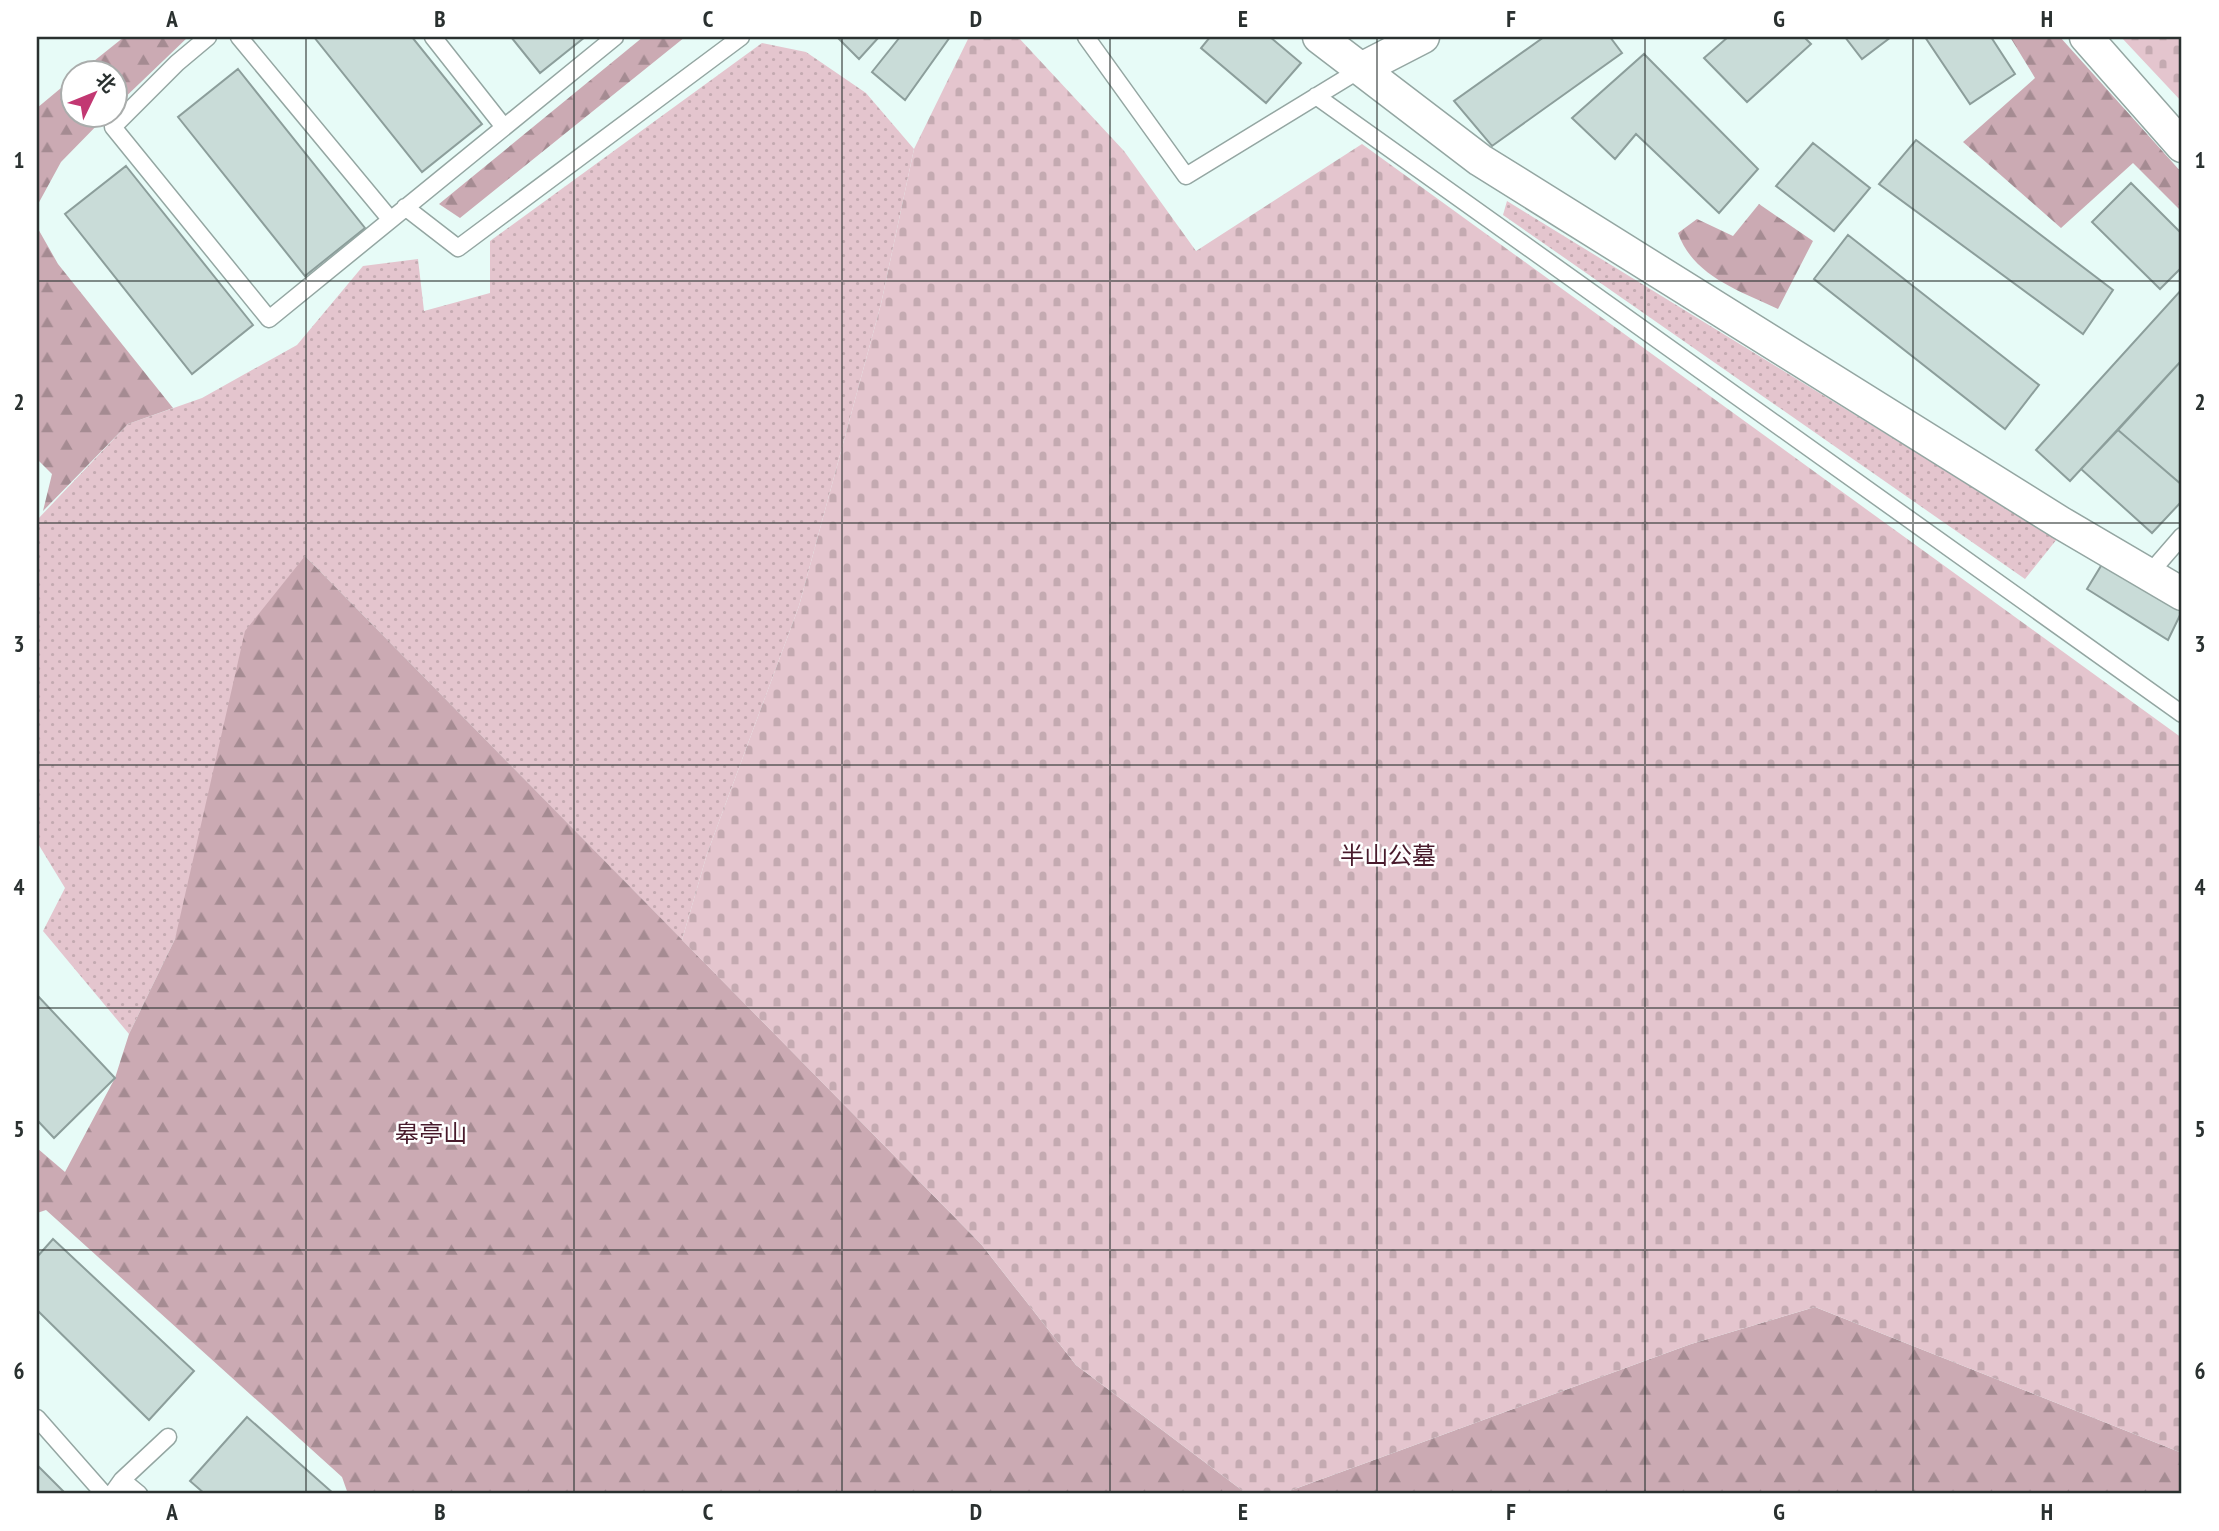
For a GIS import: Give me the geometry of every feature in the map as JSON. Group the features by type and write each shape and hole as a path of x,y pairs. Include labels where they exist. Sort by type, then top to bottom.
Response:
{"street":[{"path":"1319,37 1480,160 2061,523 2182,594"},
{"path":"1361,69 1423,37"},
{"path":"2086,37 2182,146"}],"lane":[{"path":"208,37 113,127 269,319 615,37"},
{"path":"239,37 390,219"},
{"path":"433,37 504,127"},
{"path":"405,207 458,248 741,37"},
{"path":"1086,37 1186,176 1361,69"},
{"path":"1316,96 2182,714"},
{"path":"2148,575 2182,536"},
{"path":"37,1418 104,1494"},
{"path":"112,1494 122,1480 168,1437"},
{"path":"122,1480 139,1494"}],"green space":[{"path":"124,37 188,37 130,93 130,60 95,60"},
{"path":"643,37 685,37 460,218 439,204"},
{"name":"半山公墓","path":"969,37 1018,37 1124,151 1196,251 1362,144 2182,738 2182,1453 1815,1307 1691,1344 1281,1494 1247,1494 1076,1365 981,1244 682,940 707,854 799,606 881,304 914,149"},
{"path":"2010,37 2060,37 2182,173 2182,212 2133,163 2061,228 1963,142 2035,78"},
{"path":"2121,37 2182,37 2182,102"},
{"path":"762,43 806,52 866,93 914,149 881,304 799,606 707,854 682,940 305,556 175,939 129,1034 43,931 65,888 37,842 37,520 128,424 202,398 297,345 363,266 418,259 424,311 490,293 490,241"},
{"path":"60,89 60,130 92,130 61,162 37,206 37,108"},
{"path":"1507,201 2057,539 2025,579 1503,215"},
{"path":"1759,204 1813,241 1778,309 1706,271 1685,248 1678,233 1697,219 1733,236"},
{"path":"37,227 58,264 173,408 128,424 43,511 52,474 37,459"},
{"name":"皋亭山","path":"305,556 981,1244 1076,1365 1247,1494 348,1494 342,1477 46,1210 37,1213 37,1148 65,1172 115,1078 129,1034 175,939 245,631"},
{"path":"1815,1307 2182,1453 2182,1494 1281,1494 1691,1344"}],"building":[{"path":"314,37 412,37 482,124 422,172"},
{"path":"511,37 585,37 540,73"},
{"path":"837,37 879,37 859,59"},
{"path":"900,37 950,37 905,100 872,72"},
{"path":"1210,37 1270,37 1301,63 1266,103 1201,48"},
{"path":"1544,37 1610,37 1622,53 1492,146 1454,101"},
{"path":"1728,37 1804,37 1811,44 1747,102 1704,58"},
{"path":"1845,37 1891,37 1862,59"},
{"path":"1925,37 1991,37 2015,74 1970,104"},
{"path":"1644,54 1758,169 1719,213 1636,134 1615,159 1572,118"},
{"path":"238,69 365,228 305,276 178,117"},
{"path":"1916,140 2113,290 2083,334 1879,184"},
{"path":"1813,143 1870,188 1834,231 1776,186"},
{"path":"126,166 253,325 192,374 65,214"},
{"path":"2131,183 2182,234 2182,267 2160,289 2092,222"},
{"path":"1848,235 2039,385 2005,429 1814,279"},
{"path":"2182,289 2182,360 2070,481 2036,450"},
{"path":"2182,360 2182,485 2118,430"},
{"path":"2118,430 2182,485 2182,501 2152,533 2081,469"},
{"path":"2104,561 2182,611 2168,640 2087,589"},
{"path":"37,995 115,1078 54,1138 37,1120"},
{"path":"53,1239 194,1371 149,1420 37,1310 37,1257"},
{"path":"247,1417 334,1494 205,1494 190,1481"},
{"path":"37,1465 66,1494 37,1494"}]}
